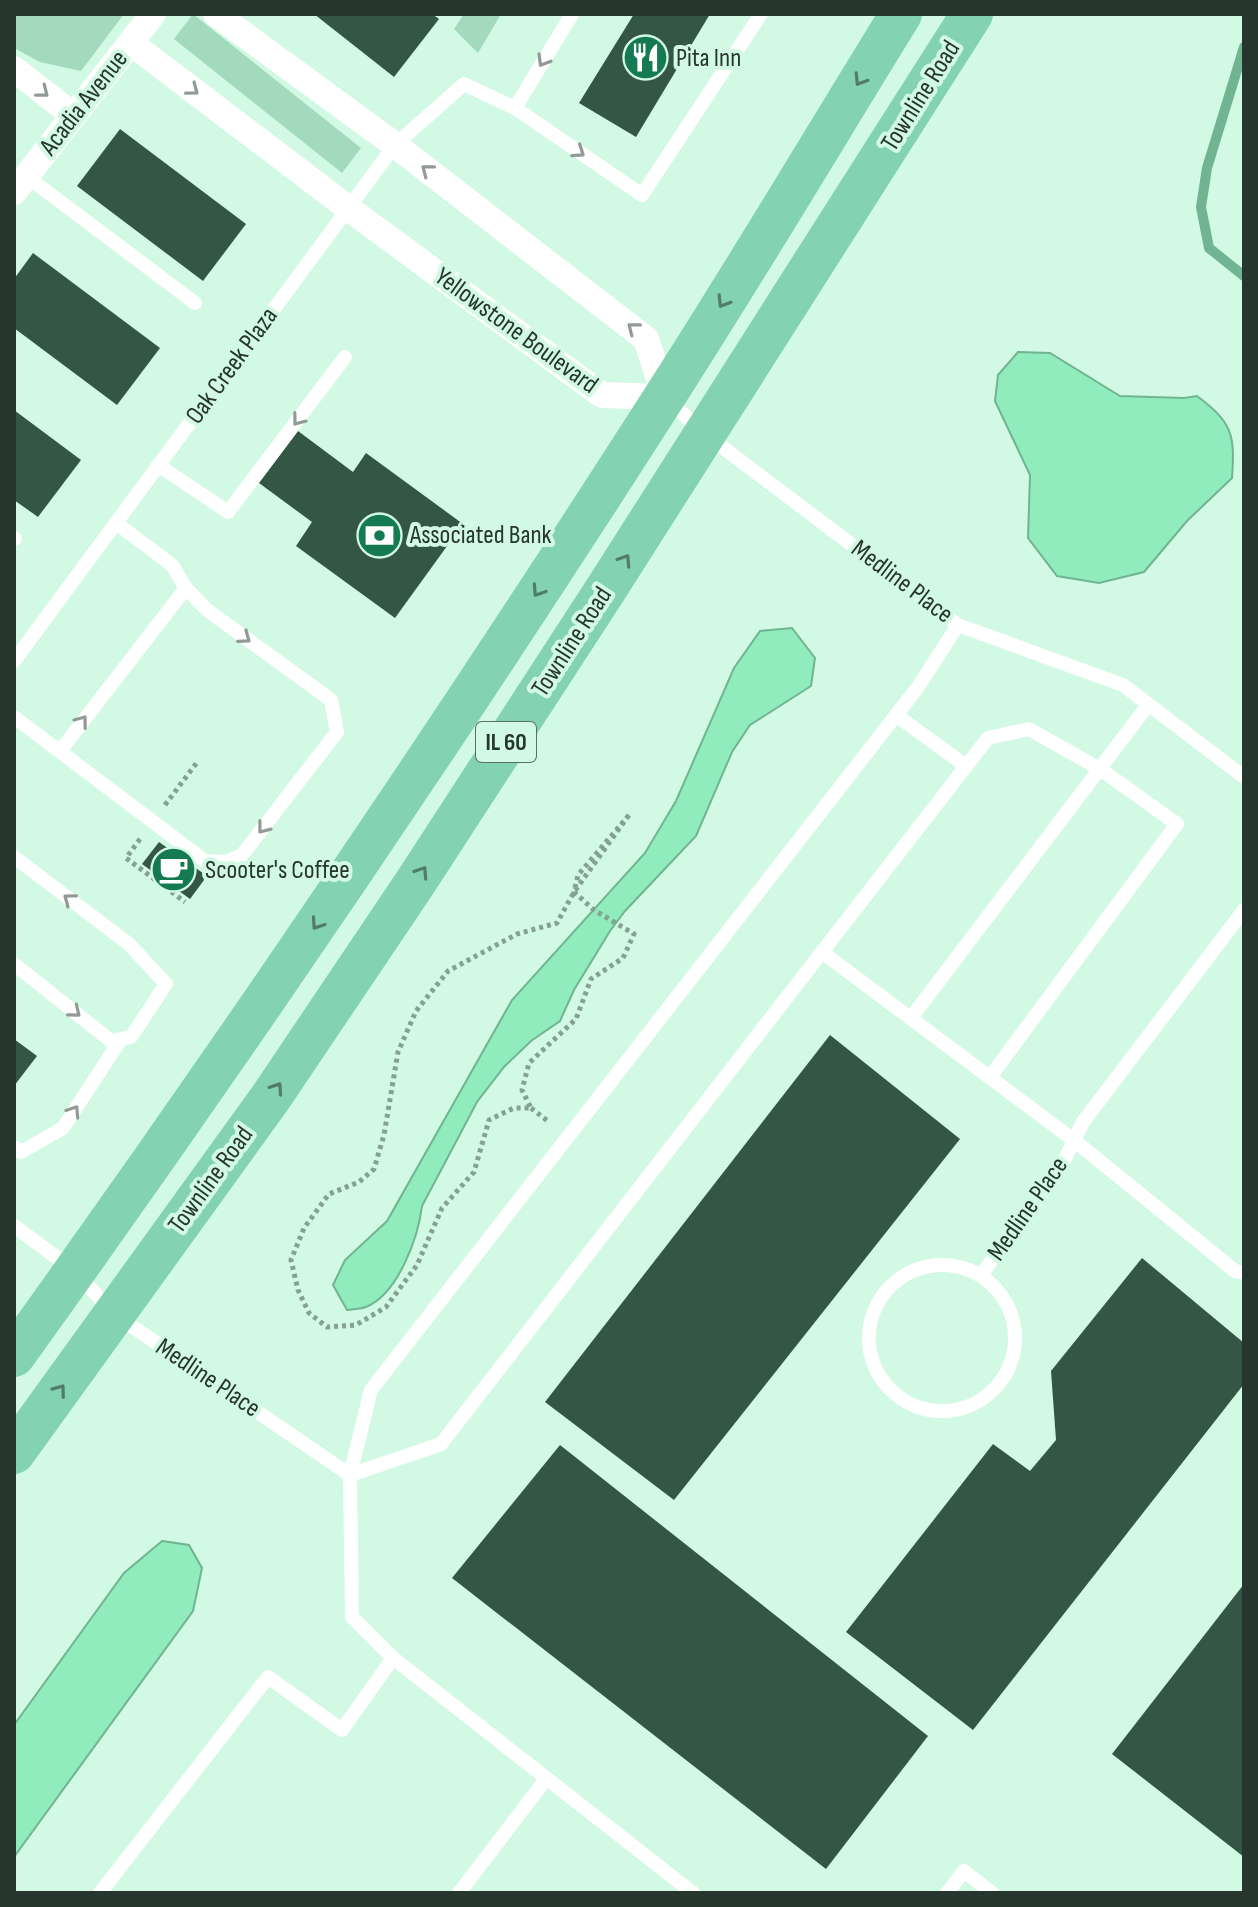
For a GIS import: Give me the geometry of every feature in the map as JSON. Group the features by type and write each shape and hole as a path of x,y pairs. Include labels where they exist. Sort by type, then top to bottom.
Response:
{"main road":[{"name":"IL 60","path":"14,1356 182,1121 414,781 665,397 901,14"},
{"name":"Townline Road","path":"14,1453 271,1097 415,883 972,14"}],"street":[{"name":"Acadia Avenue","path":"20,184 153,14"},
{"path":"216,14 395,145 646,339 665,397"},
{"name":"Yellowstone Boulevard","path":"131,43 602,395 665,397"},
{"path":"14,69 73,115"}],"lane":[{"path":"572,14 515,108 642,195 761,14"},
{"name":"Oak Creek Plaza","path":"14,661 395,145 464,84 515,108"},
{"path":"20,184 195,303"},
{"path":"158,465 228,512 345,357"},
{"name":"Medline Place","path":"665,397 705,434 958,625 1123,685 1244,777"},
{"path":"14,717 205,861 226,862 242,855 337,732 331,700 207,610 186,588 172,565 116,523"},
{"path":"60,751 186,588"},
{"path":"693,1893 393,1658 352,1617 350,1475 371,1390 896,715 958,625"},
{"path":"911,1018 1148,705"},
{"path":"896,715 966,766"},
{"path":"350,1475 441,1444 988,738 1029,729 1100,769 1177,824 990,1077"},
{"path":"14,857 129,944 166,984 131,1037 111,1041 14,964"},
{"name":"Medline Place","path":"981,1275 1059,1171 1083,1122 1244,910"},
{"path":"822,952 1075,1141 1235,1271 1244,1273"},
{"path":"14,1147 21,1152 63,1128 121,1039"},
{"name":"Medline Place","path":"14,1226 75,1271 114,1314 350,1475"},
{"name":"Medline Place","path":"934,1265 959,1266 981,1275 1000,1291 1012,1313 1016,1337 1012,1361 1001,1383 983,1399 949,1411 937,1412 914,1406 893,1393 878,1375 870,1352 869,1328 876,1305 891,1286 911,1271 934,1265"},
{"path":"100,1893 268,1677 342,1730 393,1658"},
{"path":"459,1893 546,1779"},
{"path":"947,1893 964,1871 992,1893"}],"path":[{"path":"574,892 578,875 629,815 574,892 557,923 517,934 448,971 416,1011 398,1052 384,1135 374,1169 359,1182 329,1194 304,1228 291,1260 298,1290 309,1313 327,1327 356,1325 386,1307 417,1265 442,1208 474,1172 489,1120 514,1108 531,1108 522,1090 529,1063 576,1019 591,979 623,958 634,934 594,910 574,892"}],"shaded area":[{"path":"14,14 124,14 81,71 40,62 14,48"},
{"path":"193,14 361,148 342,173 174,39"},
{"path":"464,14 501,14 478,53 454,29"},
{"path":"1018,352 1050,353 1120,396 1197,396 1225,422 1232,440 1232,478 1187,521 1144,572 1099,583 1057,576 1028,538 1030,475 995,401 998,375"},
{"path":"792,628 815,658 811,686 750,725 732,752 696,836 610,931 574,990 560,1021 531,1041 504,1067 477,1102 422,1206 411,1249 397,1278 377,1300 364,1308 347,1310 333,1285 345,1260 387,1221 512,1000 645,853 676,801 734,668 760,631"},
{"path":"162,1541 189,1545 202,1568 193,1611 14,1857 14,1725 124,1573"}],"building":[{"path":"314,14 432,14 439,19 394,77"},
{"name":"Pita Inn","path":"634,14 710,14 636,137 579,103"},
{"path":"120,129 246,224 203,281 77,186"},
{"path":"33,253 160,348 117,405 14,328 14,279"},
{"path":"14,410 81,460 38,517 14,500"},
{"name":"Associated Bank","path":"298,431 353,472 366,453 463,524 395,618 296,546 312,522 259,483"},
{"name":"Scooter's Coffee","path":"159,842 207,876 190,899 142,864"},
{"path":"830,1035 960,1139 674,1500 545,1402"},
{"path":"14,1039 37,1056 14,1086"},
{"path":"1142,1258 1244,1343 1244,1384 973,1730 846,1632 993,1444 1030,1471 1056,1440 1051,1371"},
{"path":"560,1445 928,1736 826,1869 452,1578"},
{"path":"1244,1584 1244,1857 1112,1754"}],"waterway":[{"path":"1244,47 1207,168 1201,207 1209,248 1244,276"}],"place":[{"name":"Pita Inn","path":"645,58"},
{"name":"Associated Bank","path":"379,535"},
{"name":"Scooter's Coffee","path":"174,870"}]}
